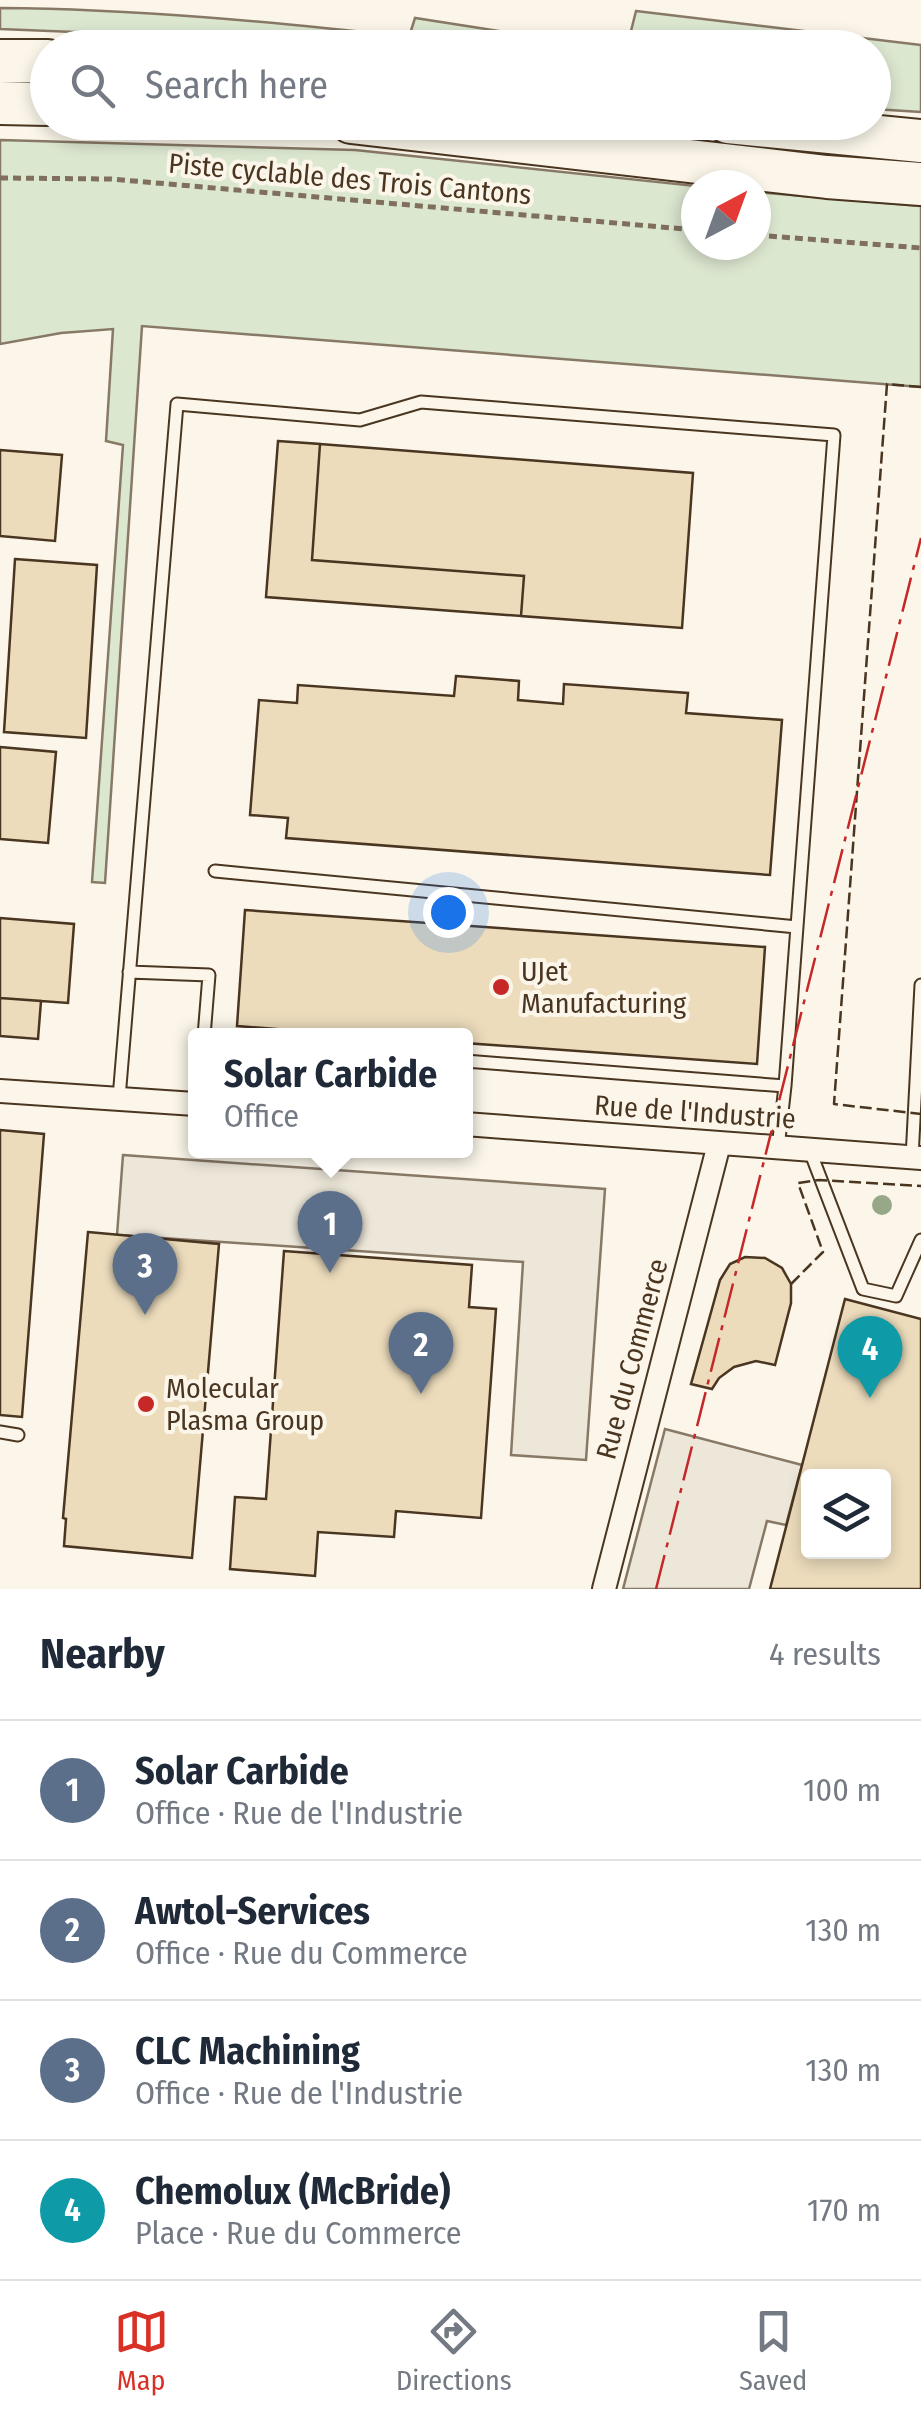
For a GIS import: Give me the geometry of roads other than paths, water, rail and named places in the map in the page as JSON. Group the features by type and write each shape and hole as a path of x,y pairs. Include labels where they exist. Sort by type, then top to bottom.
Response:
{"highway":[{"path":"0,61 30,62"},
{"path":"0,102 30,103"},
{"path":"0,122 30,122"},
{"path":"891,138 921,141"},
{"path":"503,140 827,178 921,184"}],"street":[{"path":"0,1091 188,1103"},
{"name":"Rue de l'Industrie","path":"473,1125 917,1158"},
{"name":"Rue du Commerce","path":"604,1589 719,1144"}],"lane":[{"path":"119,1098 177,404 360,420 421,402 834,435 778,1148"},
{"path":"214,871 797,927"},
{"path":"129,972 209,975 205,1028"},
{"path":"917,1158 915,1058 921,986"},
{"path":"473,1062 785,1086"},
{"path":"810,1150 863,1289 896,1296 921,1240"},
{"path":"0,1432 18,1434"}],"place":[{"name":"UJet Manufacturing","path":"501,987"},
{"name":"Solar Carbide","path":"330,1273"},
{"name":"CLC Machining","path":"145,1315"},
{"name":"Awtol-Services","path":"421,1394"},
{"name":"Chemolux (McBride)","path":"870,1398"},
{"name":"Molecular Plasma Group","path":"146,1404"}]}
